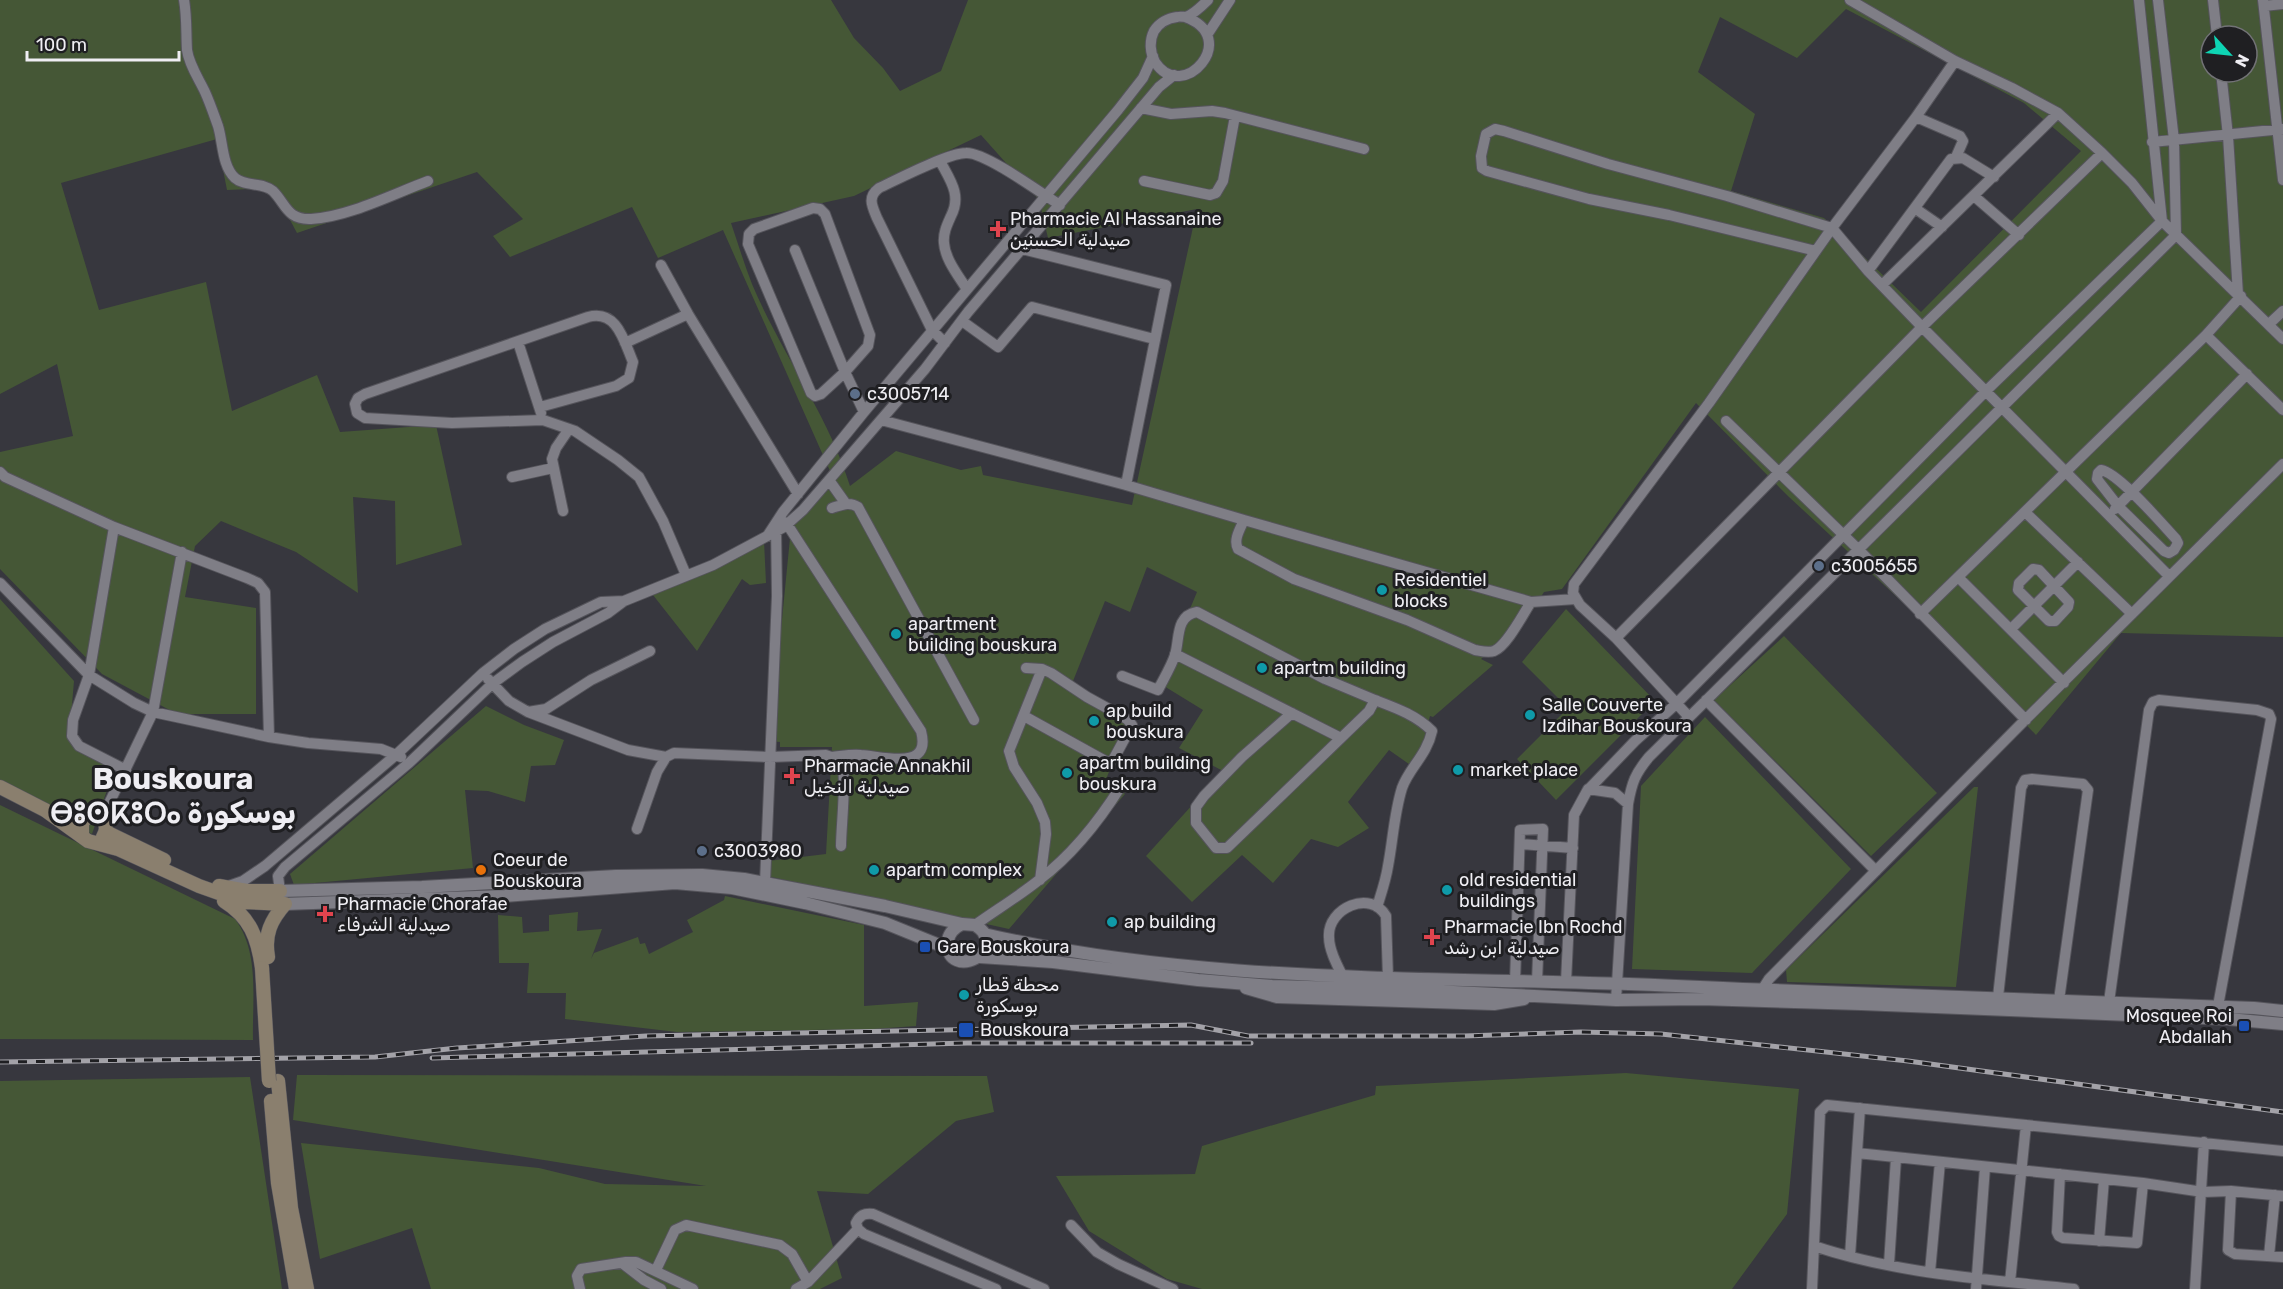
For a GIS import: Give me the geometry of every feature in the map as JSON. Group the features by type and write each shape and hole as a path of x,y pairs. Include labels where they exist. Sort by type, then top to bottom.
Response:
{"main road":[{"path":"0,787 45,810 88,841 102,830"},
{"path":"45,810 84,820"},
{"path":"82,835 80,827 84,820 93,815 102,830 232,906 248,922 256,938 265,968"},
{"path":"102,830 225,888 283,897"},
{"path":"199,886 244,902 283,897"},
{"path":"283,897 267,935 265,968 274,1081 278,1183 296,1289"},
{"path":"274,1081 291,1208 307,1289"}],"street":[{"path":"184,0 190,61 210,104 228,166 238,180 272,190 289,213 311,219 345,212 428,181"},
{"path":"1174,75 1158,66 1153,57 1151,40 1160,24 1167,19 1185,17 1208,0"},
{"path":"1207,35 1230,0"},
{"path":"1854,0 1954,61 2058,113 2132,183 2176,235 2283,339"},
{"path":"2139,0 2152,142 2162,220"},
{"path":"1617,1000 1628,804 1631,784 1636,773 1648,757 2176,235 2174,140 2158,0"},
{"path":"2213,0 2216,24"},
{"path":"2283,4 2263,3 2280,129 2283,180"},
{"path":"278,876 285,867 409,763 492,684 537,651 608,613 624,601 712,565 777,526 830,480 1159,87 1174,75 1192,73 1204,62 1209,47 1207,35 1200,24 1185,17"},
{"path":"765,883 777,607 777,526 798,494 864,412 1143,78 1153,57"},
{"path":"1689,717 1616,638 1576,599 1573,589 1579,575 1709,403 1832,228 1916,117 1954,61"},
{"path":"1920,614 2206,335 2240,295 2222,84"},
{"path":"1141,108 1171,114 1212,111 1364,149"},
{"path":"1882,285 2058,113"},
{"path":"1144,181 1210,195 1216,193 1223,181 1235,116"},
{"path":"1916,117 1960,136 1962,141 1956,157"},
{"path":"1816,251 1669,215 1589,199 1487,171 1480,163 1486,134 1496,129 1504,130 1608,164 1728,196 1832,228 1868,271 1922,327 2169,576"},
{"path":"2152,142 2280,129"},
{"path":"945,343 932,330 877,218 871,196 879,188 940,161 961,153 972,153 1060,205"},
{"path":"1616,638 1922,327 2102,153"},
{"path":"1868,271 1916,209 1949,161 1956,157 1963,158 1994,177"},
{"path":"940,161 956,195 955,208 944,234 944,244 947,255 966,288"},
{"path":"1974,196 2019,235"},
{"path":"813,208 820,209 825,214 870,335 868,346 845,372 820,394 815,396 811,393 748,244 747,238 750,231 813,208"},
{"path":"1916,209 1942,227"},
{"path":"1566,982 1574,815 1588,789 2162,220"},
{"path":"1022,249 1166,285 1126,485"},
{"path":"795,250 845,372 864,412"},
{"path":"661,265 688,314 798,494"},
{"path":"962,321 998,347 1032,308 1154,339"},
{"path":"2269,324 2283,311"},
{"path":"625,343 688,314"},
{"path":"540,407 624,383 629,378 634,367 613,321 595,315 356,400 356,411 365,418 452,423 543,420 584,436 630,468 639,477 663,521 686,574"},
{"path":"2206,335 2283,410"},
{"path":"518,342 543,420"},
{"path":"2109,515 2247,374"},
{"path":"881,420 1126,485 1531,602 1576,599"},
{"path":"1726,421 1858,549 2026,720"},
{"path":"563,511 553,468 553,453 568,429"},
{"path":"1762,990 1769,980 1876,871 2283,464"},
{"path":"512,477 553,468"},
{"path":"2101,470 2108,472 2131,492 2176,539 2178,543 2174,550 2169,553 2164,551 2118,506 2097,479 2101,470"},
{"path":"2,477 114,527 258,583 265,592 269,737"},
{"path":"830,480 846,504"},
{"path":"832,508 846,504 858,507 974,720"},
{"path":"2025,512 2132,614"},
{"path":"1244,520 1236,543 1241,551 1294,579 1407,620 1475,650 1486,652 1497,650 1531,602"},
{"path":"777,526 921,731 923,739 919,751 913,758 859,754 832,757"},
{"path":"114,527 88,675 73,720 74,740 79,747 126,770"},
{"path":"102,830 153,712 182,552"},
{"path":"2011,629 2078,562"},
{"path":"2037,569 2069,603 2056,620 2049,621 2033,606 2019,592 2018,587 2031,570 2037,569"},
{"path":"1958,577 2064,683"},
{"path":"2,590 88,675 153,712 269,737 308,743 381,749 397,754 409,763"},
{"path":"225,888 243,881 265,866 397,754 483,673 514,649 545,629 601,602 624,601"},
{"path":"1122,676 1158,690 1175,654 1181,625 1189,615 1197,612 1325,679 1401,709 1423,721 1432,730 1420,760 1403,784 1393,827 1388,867 1377,907"},
{"path":"528,712 546,709 591,680 650,651"},
{"path":"1175,654 1341,738"},
{"path":"1024,716 1109,763 1113,760 1132,725 1127,719 1042,669 1026,668"},
{"path":"1040,880 1046,834 1045,822 1037,803 1014,767 1010,756 1013,741 1042,669"},
{"path":"483,673 510,701 528,712 627,750 666,756 674,753 770,757 826,755 832,757 838,761 843,773 841,846"},
{"path":"1292,713 1226,773 1204,796 1197,807 1196,823 1216,848 1227,848 1282,797 1369,711 1375,700"},
{"path":"1706,700 1876,871"},
{"path":"2109,1002 2149,710 2153,702 2159,700 2264,711 2271,719 2218,1006"},
{"path":"637,829 657,772 666,756"},
{"path":"1998,997 2021,788 2025,780 2032,779 2083,784 2088,790 2060,1000"},
{"path":"979,929 1059,863 1094,826 1120,786"},
{"path":"1588,789 1615,793 1628,804"},
{"path":"1515,982 1520,830 1543,829 1537,982"},
{"path":"1520,844 1573,848"},
{"path":"265,866 278,876 283,897"},
{"path":"283,897 658,874 702,875 765,883 885,906 1048,948 1200,967 1342,977 1566,982 1998,997 2218,1006 2283,1011"},
{"path":"283,897 505,896 644,884 685,883 732,888 816,905 885,923 949,949"},
{"path":"1342,977 1329,936 1334,919 1338,912 1351,905 1366,903 1384,912 1388,923 1388,978"},
{"path":"962,924 952,930 948,939 952,955 962,962 971,962 980,957 1053,962 1230,982 1277,997 1494,1004 1533,995 1617,1000 1701,999 2228,1019 2283,1024"},
{"path":"979,929 986,943 980,957"},
{"path":"1812,1289 1820,1112 1827,1105 2283,1151"},
{"path":"1850,1256 1860,1108"},
{"path":"2010,1282 2026,1125"},
{"path":"2195,1289 2205,1142"},
{"path":"1857,1152 2143,1183 2203,1192 2231,1191 2279,1196 2270,1256"},
{"path":"1889,1264 1896,1158"},
{"path":"1930,1272 1940,1162"},
{"path":"1976,1284 1985,1167"},
{"path":"2060,1174 2057,1235 2061,1237 2137,1244 2143,1183"},
{"path":"2099,1241 2104,1179"},
{"path":"2231,1191 2228,1250 2235,1254 2283,1257"},
{"path":"1000,1270 994,1288 864,1234 858,1229 856,1223 859,1217 866,1213 873,1214 1044,1289"},
{"path":"656,1270 675,1230 686,1225 780,1245 792,1254 808,1282"},
{"path":"1071,1225 1097,1252 1173,1289"},
{"path":"796,1289 808,1282 858,1229"},
{"path":"1814,1246 1976,1284 2010,1282 2074,1289"},
{"path":"580,1289 577,1276 581,1269 636,1262 693,1289"},
{"path":"621,1263 641,1285 661,1289"}],"green space":[{"path":"0,0 831,0 854,38 883,68 900,91 941,71 968,0 2283,0 2283,637 2121,633 2036,735 1953,649 1789,497 1696,403 1562,589 1544,592 1527,619 1481,659 1493,665 1433,717 1430,716 1416,769 1389,750 1348,802 1369,828 1338,847 1311,839 1273,883 1242,855 1192,902 1146,856 1223,771 1179,748 1203,710 1159,683 1197,592 1147,567 1130,612 1105,601 1071,686 1129,718 1107,777 1125,794 1009,929 767,876 768,861 826,854 832,747 780,747 780,742 770,741 791,528 834,480 723,230 658,258 632,207 510,257 493,236 523,219 477,172 297,233 273,188 227,190 217,139 61,183 99,310 206,282 232,411 317,375 340,432 436,425 462,545 396,565 395,501 353,497 358,593 296,552 221,521 195,546 185,597 256,608 256,714 177,714 102,674 0,569 0,452 73,436 57,364 0,394","holes":["1846,9 2024,103 2081,151 1921,312 1824,218 1731,191 1755,114 1698,72 1720,17 1797,58","981,135 1039,200 1048,238 1197,209 1132,505 983,475 981,466 961,470 896,451 850,486 841,459 817,409 776,335 752,284 731,223 854,196"]},
{"path":"764,541 766,583 750,585 742,579 697,651 653,595"},
{"path":"0,599 74,681 69,740 116,764 92,834 0,790"},
{"path":"1566,609 1655,701 1556,800 1517,759 1568,708 1522,662"},
{"path":"1784,636 1937,793 1871,856 1714,700"},
{"path":"486,706 524,725 564,740 555,765 531,766 525,802 488,791 465,790 473,868 294,885 290,874"},
{"path":"1705,717 1851,869 1752,973 1632,969 1641,786"},
{"path":"1974,787 1978,787 1956,987 1787,982 1786,970"},
{"path":"0,805 235,919 243,932 251,962 253,1040 0,1039"},
{"path":"725,896 864,925 864,1006 918,1002 916,1026 873,1029 677,1032 565,1019 566,993 527,993 529,963 499,963 498,915 522,917 523,933 549,931 549,915 578,912 577,931 602,929 591,959 594,953 638,937 640,944 645,943 649,954 693,932 687,920 724,900"},
{"path":"1626,1073 1799,1089 1787,1214 1732,1289 1202,1289 1167,1279 1089,1231 1056,1176 1195,1174 1202,1146 1375,1095 1376,1086"},
{"path":"297,1075 987,1076 994,1112 956,1121 868,1194 817,1191 842,1278 820,1289 431,1289 412,1228 320,1259 301,1143 539,1168 605,1184 706,1186 293,1120"},
{"path":"250,1077 282,1289 0,1289 0,1081"}],"railway":[{"path":"0,1062 375,1057 457,1048 646,1036 1191,1025 1248,1036 1464,1036 1581,1032 1661,1034 1908,1061 2283,1112"},
{"path":"432,1058 967,1043 1251,1043"}],"place":[{"name":"Pharmacie Al Hassanaine صيدلية الحسنين","path":"998,229"},
{"name":"c3005714","path":"855,394"},
{"name":"c3005655","path":"1819,566"},
{"name":"Residentiel blocks","path":"1382,590"},
{"name":"apartment building bouskura","path":"896,634"},
{"name":"apartm building","path":"1262,668"},
{"name":"Salle Couverte Izdihar Bouskoura","path":"1530,715"},
{"name":"ap build bouskura","path":"1094,721"},
{"name":"market place","path":"1458,770"},
{"name":"apartm building bouskura","path":"1067,773"},
{"name":"Pharmacie Annakhil صيدلية النخيل","path":"792,776"},
{"name":"c3003980","path":"702,851"},
{"name":"Coeur de Bouskoura","path":"481,870"},
{"name":"apartm complex","path":"874,870"},
{"name":"old residential buildings","path":"1447,890"},
{"name":"Pharmacie Chorafae صيدلية الشرفاء","path":"325,914"},
{"name":"ap building","path":"1112,922"},
{"name":"Pharmacie Ibn Rochd صيدلية ابن رشد","path":"1432,937"},
{"name":"Gare Bouskoura","path":"925,947"},
{"name":"محطة قطار بوسكورة","path":"964,995"},
{"name":"Mosquee Roi Abdallah","path":"2244,1026"},
{"name":"Bouskoura","path":"966,1030"}],"district":[{"name":"Bouskoura ⴱⵓⵙⴽⵓⵔⴰ بوسكورة","path":"173,796"}]}
